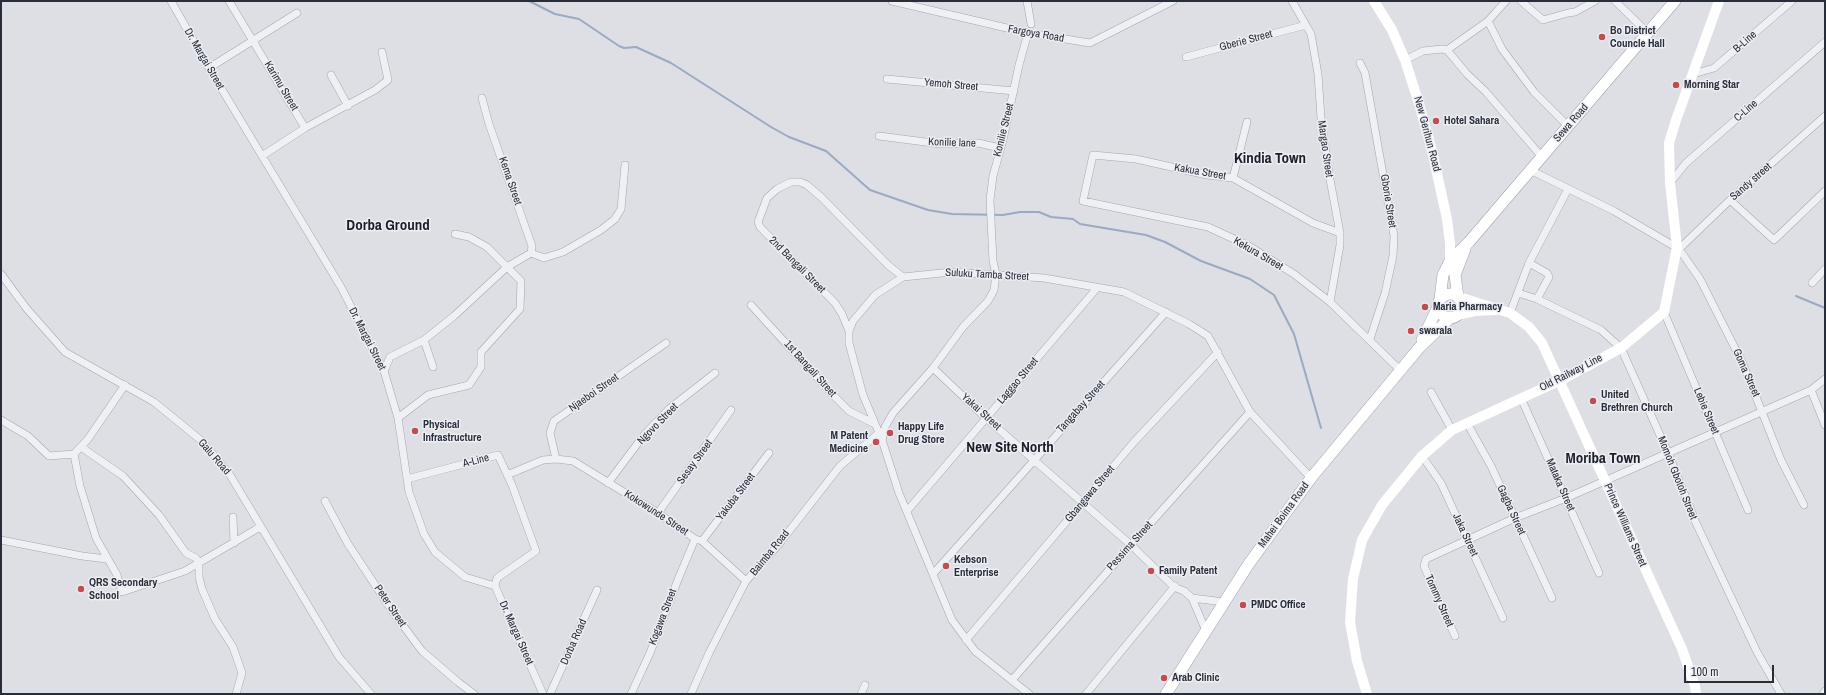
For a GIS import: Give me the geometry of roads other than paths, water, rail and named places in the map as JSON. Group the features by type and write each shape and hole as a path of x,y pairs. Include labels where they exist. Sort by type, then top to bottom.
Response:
{"main road":[{"name":"Sewa Road","path":"1467,245 1675,1"},
{"path":"1419,348 1439,303 1443,275 1450,261 1467,245"},
{"path":"1419,348 1454,316 1462,306 1458,298 1455,275 1467,245"},
{"path":"1439,303 1448,294 1458,298"},
{"path":"1439,303 1441,314 1454,316"},
{"name":"Mahei Boima Road","path":"1166,694 1248,565 1311,478 1419,348"}],"street":[{"name":"Dr. Margai Street","path":"171,1 209,68 341,287 384,371 398,418 409,492 424,534 435,552 465,577 494,586 544,694"},
{"name":"Karimu Street","path":"228,1 305,128"},
{"name":"Fargoya Road","path":"892,1 1028,33 1090,43 1173,1"},
{"path":"1027,1 1031,24"},
{"name":"Margao Street","path":"1292,1 1311,34 1318,74 1321,118 1329,174 1340,232 1340,245 1330,302"},
{"name":"New Gerihun Road","path":"1374,1 1392,30 1405,60 1434,158 1447,219 1450,261 1455,275"},
{"path":"1447,50 1488,21 1506,1"},
{"path":"1521,1 1543,20 1568,12 1575,12 1595,1"},
{"path":"1615,1 1648,33"},
{"path":"1664,312 1678,248 1670,183 1669,144 1676,120 1719,1"},
{"name":"B-Line","path":"1693,74 1714,68 1792,1"},
{"path":"209,68 297,13"},
{"path":"1488,21 1502,49 1534,92 1568,126"},
{"name":"Gberie Street","path":"1186,58 1306,25"},
{"name":"Konilie Street","path":"996,274 993,261 993,228 990,200 993,176 1028,33"},
{"name":"C-Line","path":"1670,183 1686,163 1825,42"},
{"path":"1405,60 1423,51 1442,49 1447,50 1542,156"},
{"path":"262,156 305,128 375,90 388,80 382,52"},
{"name":"Gborie Street","path":"1360,63 1365,74 1394,236 1385,293 1370,339"},
{"path":"331,75 348,106"},
{"name":"Yemoh Street","path":"887,79 1014,90"},
{"name":"Kema Street","path":"482,98 489,124 532,246 531,253"},
{"name":"Sandy street","path":"1678,248 1825,116"},
{"path":"1233,178 1247,122"},
{"name":"Konilie lane","path":"879,136 941,144 978,143 1000,148"},
{"name":"Kakua Street","path":"1083,201 1093,155 1136,160 1207,175 1233,178 1306,219 1340,232"},
{"path":"384,371 390,357 424,340 454,316 507,267 531,253 544,258 563,252 601,230 615,219 621,209 625,165"},
{"path":"1530,170 1614,212 1678,248"},
{"name":"2nd Bangali Street","path":"849,331 842,314 835,303 760,227 758,222 767,198 777,189 791,182 800,182 807,185 821,197 888,265 903,277"},
{"path":"1510,314 1529,263 1568,188"},
{"path":"1730,200 1774,240 1825,191"},
{"name":"Kekura Street","path":"1083,201 1208,227 1247,245 1294,274 1330,302 1370,339 1400,370"},
{"path":"398,418 428,395 469,385 481,367 481,352 520,309 521,281 487,247 469,237 455,234"},
{"name":"Goma Street","path":"1678,248 1700,279 1743,364 1763,411 1781,460 1804,505"},
{"path":"1529,263 1549,275 1537,299"},
{"path":"1812,283 1825,269"},
{"name":"Suluku Tamba Street","path":"849,331 858,316 875,295 903,277 951,272 996,274 1044,278 1124,292 1166,312 1208,336 1250,412 1311,478"},
{"name":"Galu Road","path":"1,274 27,309 65,352 154,402 204,442 230,475 339,657 371,694"},
{"path":"882,440 885,427 893,413 933,368 963,327 988,300 994,290 996,274"},
{"name":"Laggao Street","path":"907,511 1097,288"},
{"name":"Momoh Gbotoh Street","path":"1518,293 1537,299 1600,330 1621,348 1668,453 1696,523 1757,652 1781,694"},
{"name":"Prince Williams Street","path":"1458,298 1466,298 1510,314 1525,323 1536,335 1559,381 1682,649 1695,686 1696,694"},
{"name":"1st Bangali Street","path":"752,304 849,411 875,424"},
{"name":"Prince Williams Street","path":"1454,316 1475,311 1499,310"},
{"name":"Tangabay Street","path":"933,574 1166,312"},
{"name":"Old Railway Line","path":"1367,694 1357,661 1350,622 1353,579 1362,540 1382,505 1422,456 1452,430 1559,381 1621,348 1664,312"},
{"name":"Lebie Street","path":"1664,312 1748,510"},
{"path":"849,331 849,343 863,395 882,440 892,473 907,511 952,620 966,640 986,661 1029,694"},
{"path":"424,340 433,367"},
{"name":"Njaeboi Street","path":"556,459 550,433 554,421 666,343"},
{"name":"Gbangawa Street","path":"966,640 1154,420 1218,352"},
{"name":"Yakai Street","path":"933,368 986,418 1131,545 1174,587 1184,591 1192,598 1224,602"},
{"name":"Ngovo Street","path":"608,483 644,435 669,409 716,373"},
{"path":"1468,540 1515,518 1566,498 1812,390 1825,379"},
{"path":"1,420 28,436 49,456 74,454 88,439 125,385"},
{"path":"1812,390 1825,425"},
{"path":"1431,392 1452,430"},
{"name":"Mataka Street","path":"1521,398 1599,573"},
{"name":"Sesay Street","path":"658,513 732,410"},
{"name":"Pessima Street","path":"1012,680 1250,412"},
{"name":"Gagba Street","path":"1467,423 1491,466 1552,598"},
{"name":"Baimba Road","path":"691,694 709,653 746,582 779,544 840,466 879,433"},
{"path":"81,447 123,476 159,515 186,553 196,558 199,563 199,577 202,589 216,619 233,647 242,673 236,694"},
{"path":"74,454 80,486 96,538 117,575 122,592 185,571 260,527"},
{"name":"Yakuba Street","path":"699,540 769,454"},
{"name":"A-Line","path":"407,479 498,456 507,475"},
{"name":"Jaka Street","path":"1422,456 1441,483 1504,618"},
{"path":"494,586 497,578 536,551 507,475 543,460 556,459"},
{"name":"Kokowunde Street","path":"556,459 573,462 658,513 699,540 746,582"},
{"name":"Peter Street","path":"325,501 348,544 393,612 422,651 474,694"},
{"path":"233,517 234,543"},
{"path":"1,540 82,556 107,558"},
{"name":"Kogawa Street","path":"631,694 650,653 678,577 699,540"},
{"name":"Tommy Street","path":"1455,636 1424,566 1426,559 1468,540"},
{"path":"1086,694 1174,587"},
{"name":"Dorba Road","path":"550,694 597,590"},
{"path":"1192,598 1206,631"},
{"path":"861,694 865,685"}],"waterway":[{"path":"529,1 555,14 579,19 619,46 624,48 636,47 671,63 771,127 789,137 826,151 870,190 928,210 952,214 1003,215 1020,212 1039,212 1051,217 1073,219 1080,224 1146,235 1165,242 1201,261 1250,279 1274,295 1294,334 1321,428"},
{"path":"1796,296 1825,308"}],"place":[{"name":"Bo District Councle Hall","path":"1602,37"},
{"name":"Morning Star","path":"1676,85"},
{"name":"Hotel Sahara","path":"1436,121"},
{"name":"Maria Pharmacy","path":"1425,307"},
{"name":"swarala","path":"1411,331"},
{"name":"United Brethren Church","path":"1593,401"},
{"name":"Physical Infrastructure","path":"415,431"},
{"name":"Happy Life Drug Store","path":"890,433"},
{"name":"M Patent Medicine","path":"876,442"},
{"name":"Kebson Enterprise","path":"946,566"},
{"name":"Family Patent","path":"1151,571"},
{"name":"QRS Secondary School","path":"81,589"},
{"name":"PMDC Office","path":"1243,605"},
{"name":"Arab Clinic","path":"1164,678"}],"district":[{"name":"Kindia Town","path":"1270,159"},
{"name":"Dorba Ground","path":"388,226"},
{"name":"New Site North","path":"1010,448"},
{"name":"Moriba Town","path":"1603,459"}]}
